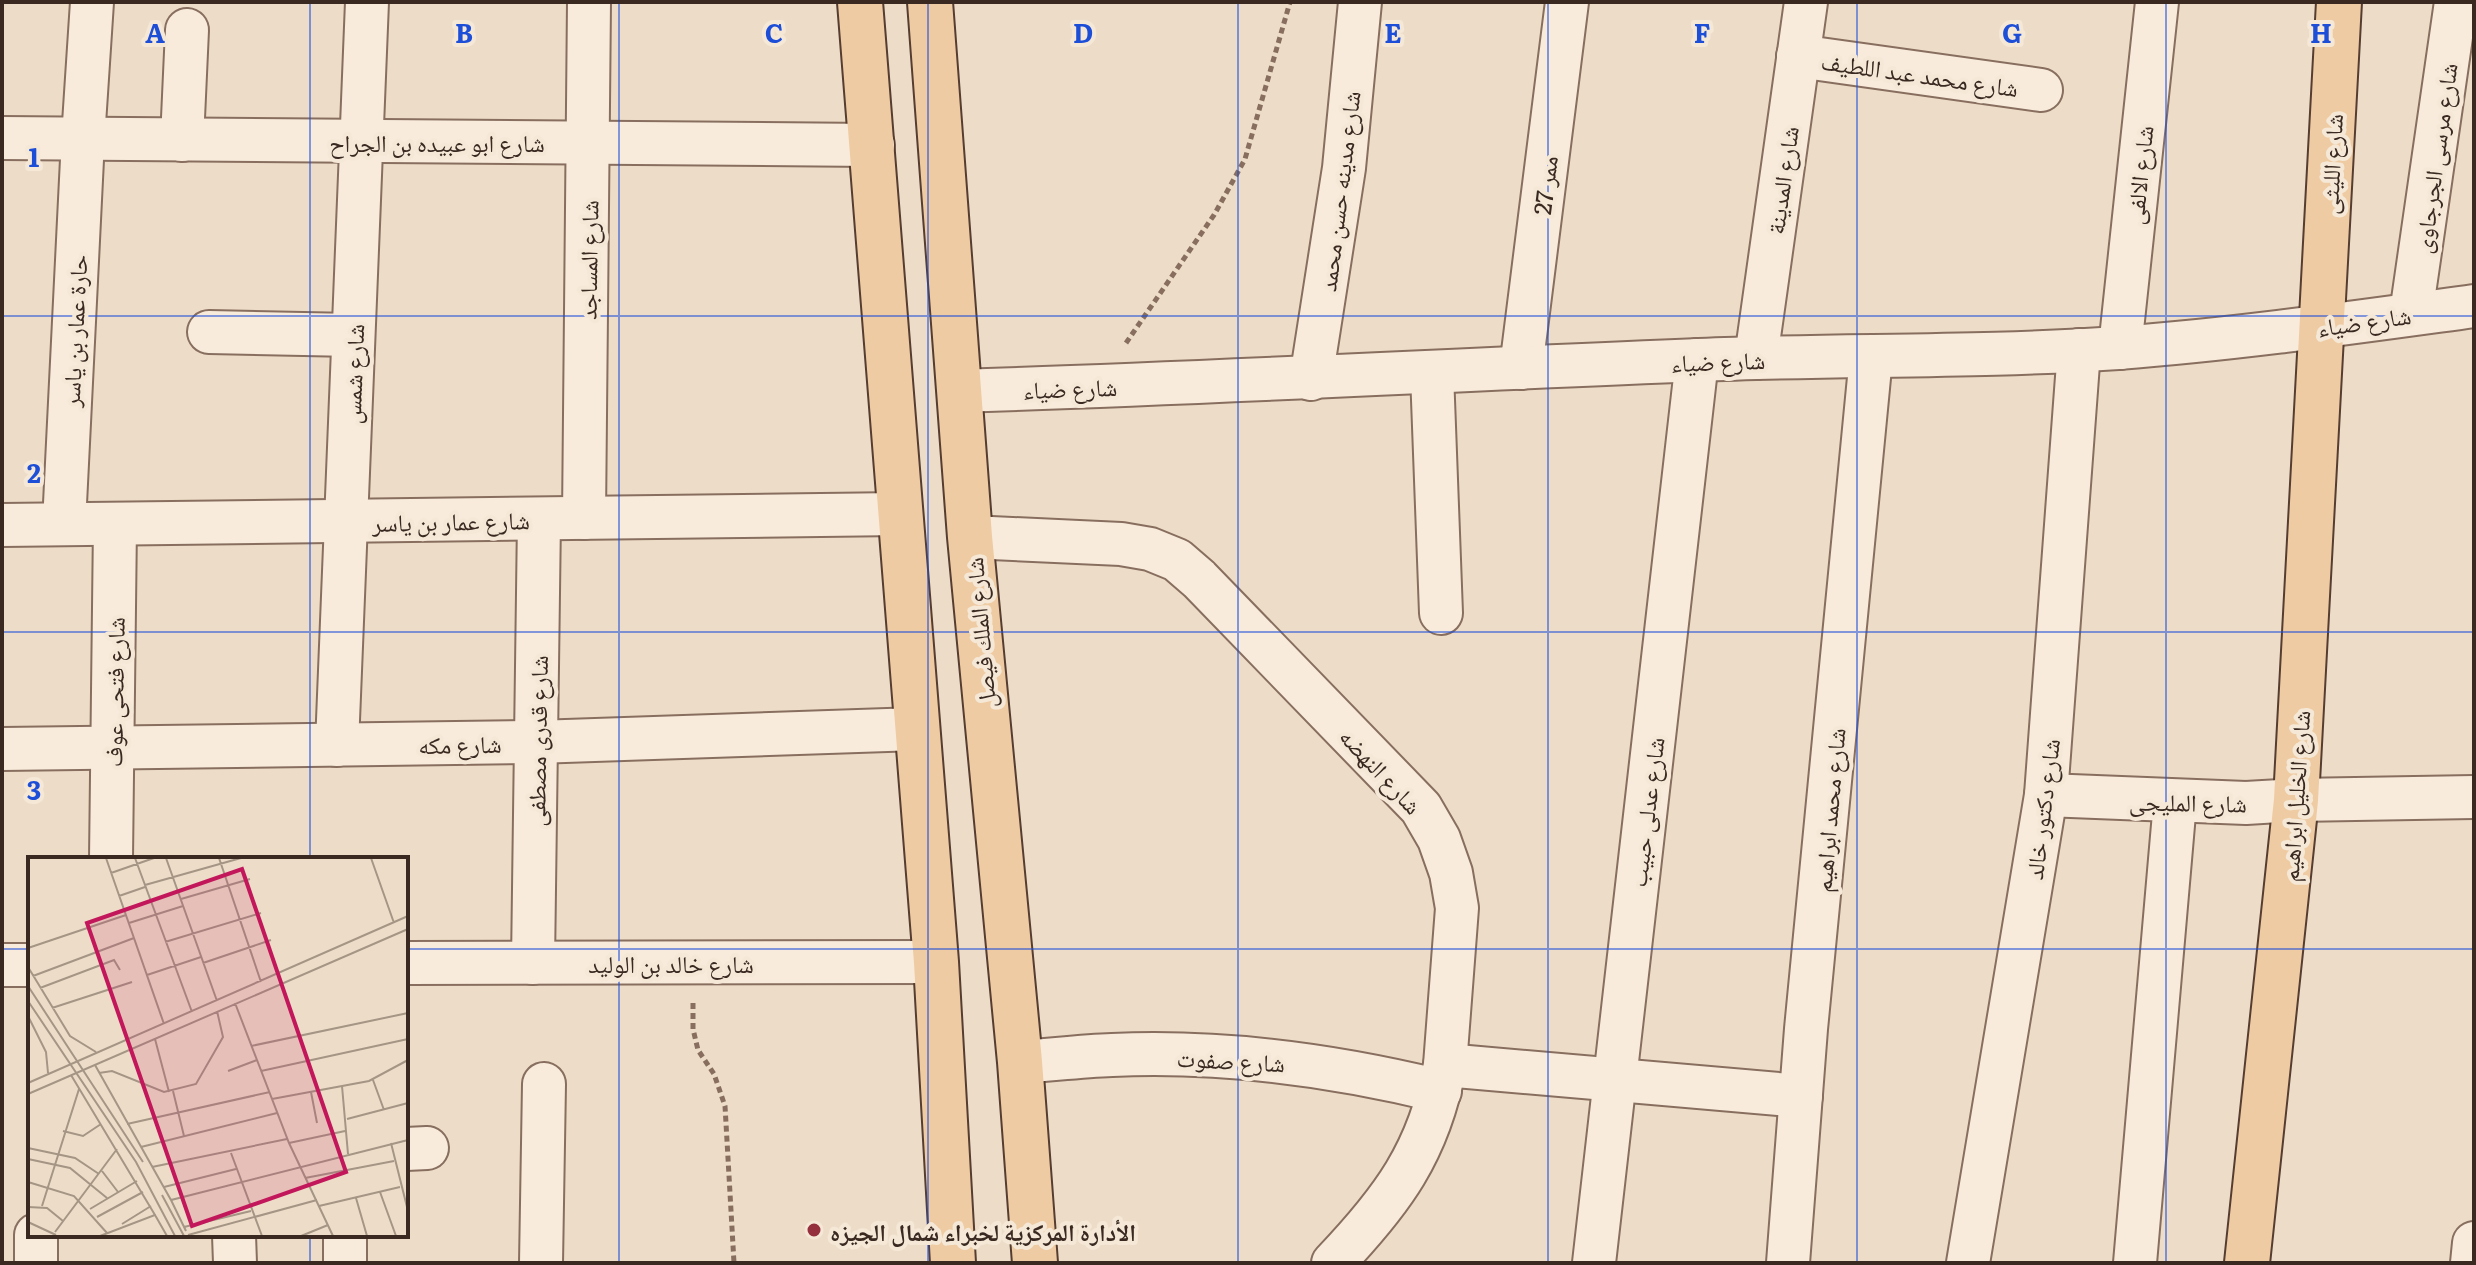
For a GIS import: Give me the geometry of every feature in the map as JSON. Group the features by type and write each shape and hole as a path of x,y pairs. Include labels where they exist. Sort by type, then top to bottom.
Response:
{"main road":[{"path":"860,2 936,962 953,1263"},
{"name":"شارع الملك فيصل","path":"930,2 970,537 1020,1062 1035,1263"},
{"name":"شارع الليثى","path":"2320,327 2339,2"},
{"name":"شارع الخليل ابراهيم","path":"2247,1263 2296,800 2320,327"}],"street":[{"name":"حارة عمار بن ياسر","path":"64,524 92,2"},
{"name":"شارع شمس","path":"337,745 367,2"},
{"name":"شارع المساجد","path":"584,518 589,2"},
{"name":"شارع مدينه حسن محمد","path":"1311,379 1342,183 1360,2"},
{"name":"ممر 27","path":"1521,368 1567,2"},
{"name":"شارع المدينة","path":"1756,358 1806,2"},
{"name":"شارع الالفى","path":"2099,349 2157,2"},
{"name":"شارع مرسى الجرجاوى","path":"2411,314 2456,2"},
{"path":"182,140 187,30"},
{"name":"شارع محمد عبد اللطيف","path":"1798,56 2041,90"},
{"name":"شارع ابو عبيده بن الجراح","path":"2,138 873,145"},
{"name":"شارع ضياء","path":"959,391 1311,379 1697,360 2099,349 2320,327 2474,306"},
{"path":"209,332 353,335"},
{"name":"شارع دكتور خالد","path":"1968,1263 2046,795 2099,349"},
{"name":"شارع محمد ابراهيم","path":"1788,1263 1871,357"},
{"name":"شارع عدلى حبيب","path":"1594,1263 1697,360"},
{"path":"1432,373 1441,613"},
{"name":"شارع عمار بن ياسر","path":"2,525 900,514"},
{"name":"شارع قدرى مصطفى","path":"533,963 539,519"},
{"name":"شارع فتحى عوف","path":"111,857 115,524"},
{"name":"شارع النهضه","path":"970,537 1121,544 1150,549 1177,560 1421,808 1439,839 1451,873 1457,908 1443,1078 1429,1129 1411,1165 1390,1199 1333,1263"},
{"name":"شارع مكه","path":"2,749 536,742 917,729"},
{"name":"شارع المليجى","path":"2046,795 2246,803 2474,797"},
{"path":"2135,1263 2175,802"},
{"name":"شارع خالد بن الوليد","path":"408,963 936,962"},
{"path":"2,965 28,965"},
{"name":"شارع صفوت","path":"1020,1062 1112,1055 1205,1055 1297,1062 1388,1078 1615,1080 1801,1096"},
{"path":"541,1263 544,1084"},
{"path":"36,1237 36,1263"},
{"path":"234,1237 235,1263"},
{"path":"345,1237 345,1263"},
{"path":"2472,1263 2474,1243"}],"path":[{"path":"1096,386 1231,188 1255,129 1290,2"},
{"path":"693,962 693,1029 698,1050 714,1074 725,1106 734,1263"}],"place":[{"name":"الأدارة المركزية لخبراء شمال الجيزه","path":"814,1230"}]}
